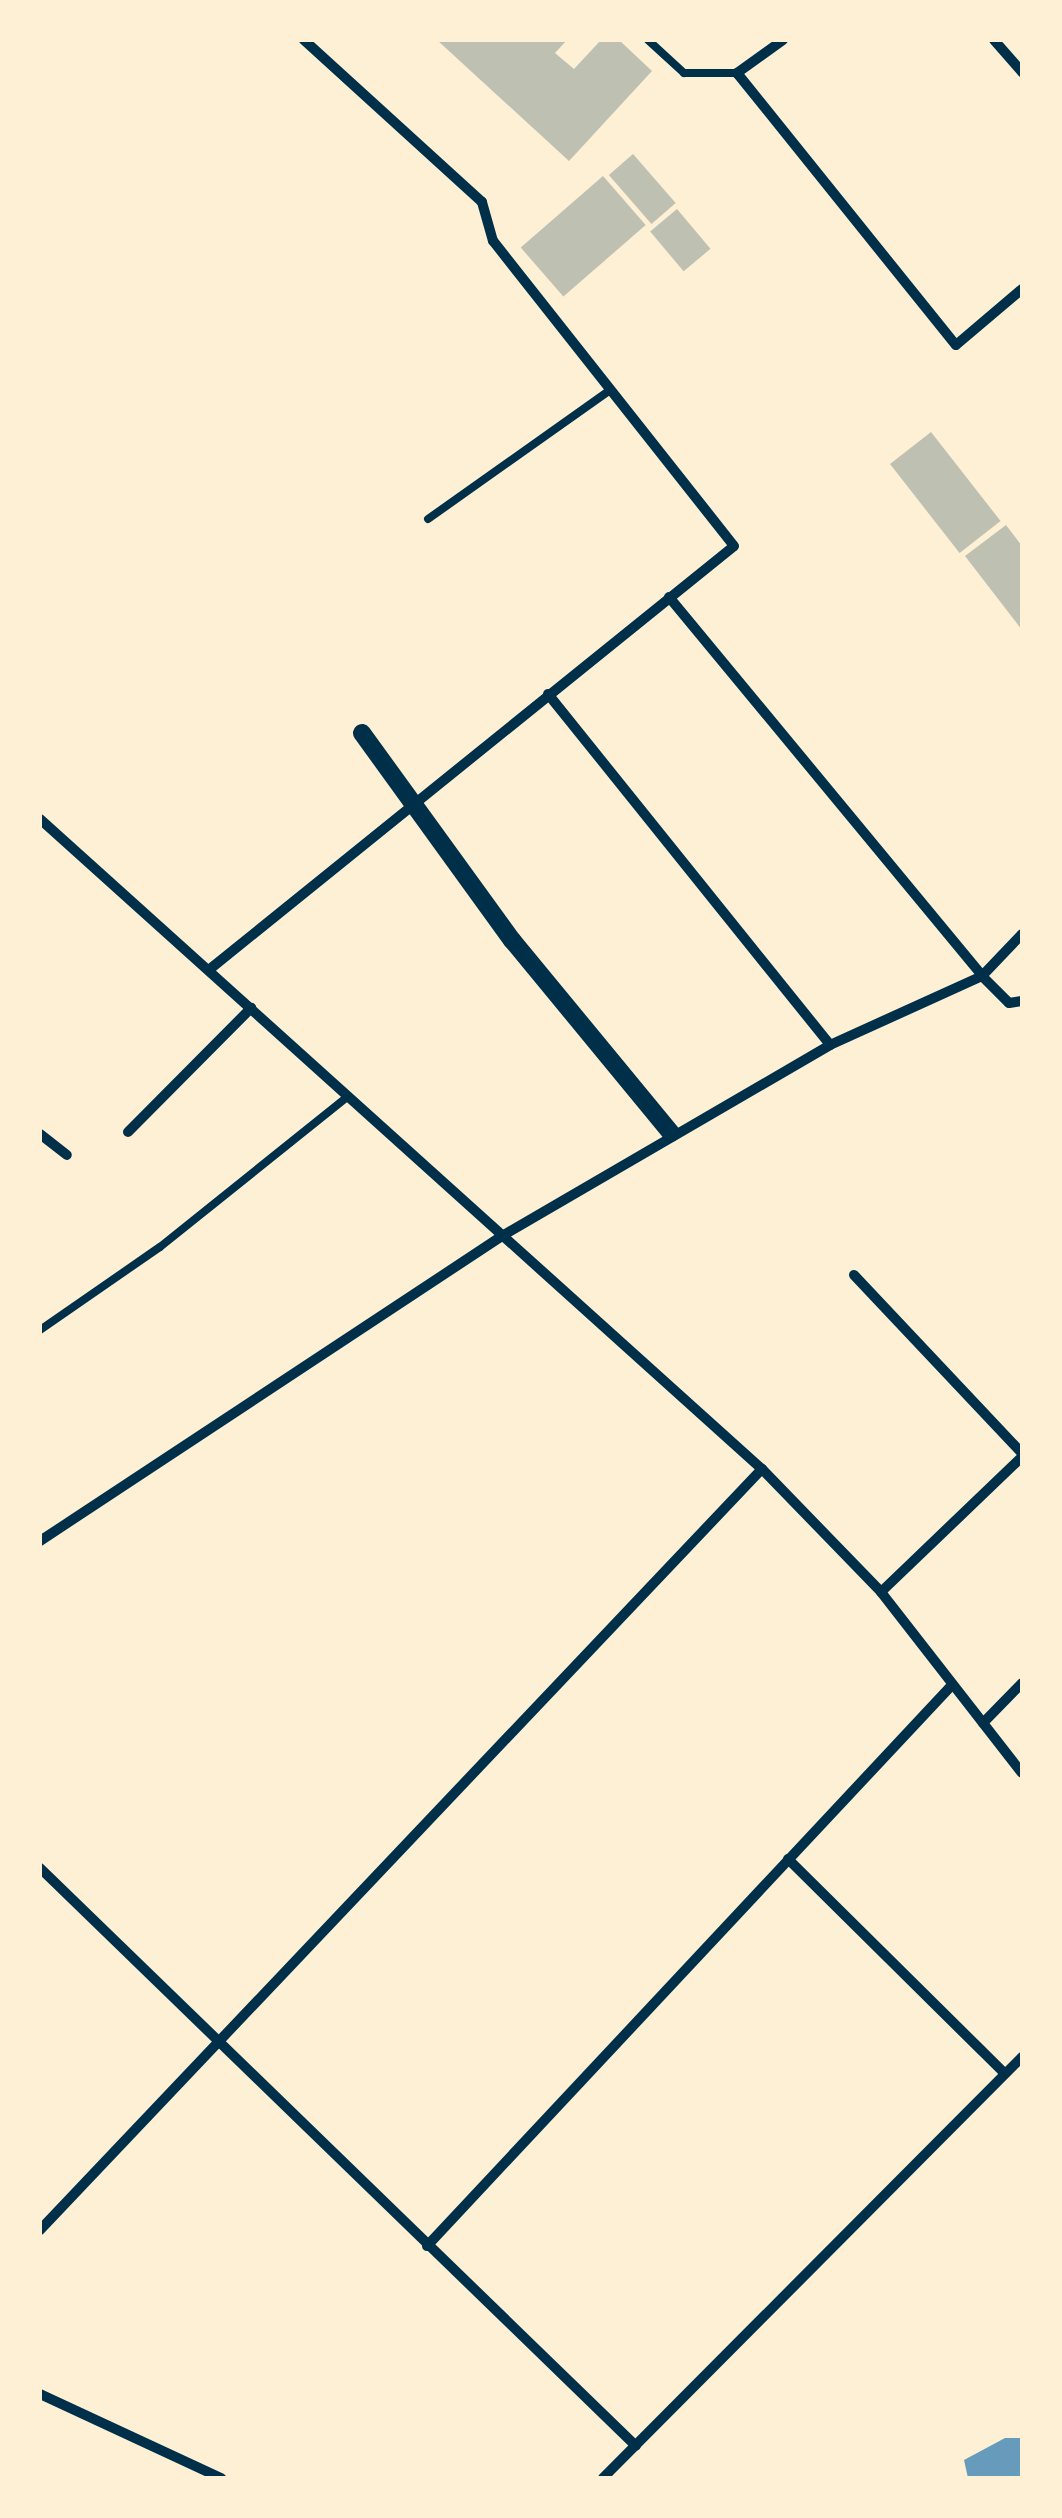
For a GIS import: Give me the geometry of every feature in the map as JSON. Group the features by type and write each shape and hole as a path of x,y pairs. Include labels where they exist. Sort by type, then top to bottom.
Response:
{"street":[{"path":"210,969 734,546 492,241 482,202 304,40"},
{"path":"784,40 737,73 956,345 1022,289"},
{"path":"994,40 1022,72"},
{"path":"669,597 982,976 1009,1002 1022,1001"},
{"path":"548,694 830,1045"},
{"path":"362,733 512,940 672,1133"},
{"path":"40,836 44,823 762,1469 881,1592 1022,1773"},
{"path":"40,1541 502,1236 672,1133 830,1045 982,976 1022,934"},
{"path":"128,1132 251,1008"},
{"path":"40,1134 66,1155"},
{"path":"854,1275 1022,1455 881,1592"},
{"path":"40,2230 762,1469"},
{"path":"982,1723 1022,1683"},
{"path":"427,2246 952,1684"},
{"path":"788,1860 1005,2074"},
{"path":"40,1868 636,2446"},
{"path":"603,2478 1022,2057"},
{"path":"40,2394 221,2478"}],"lane":[{"path":"648,40 684,73 737,73"},
{"path":"428,518 610,390"},
{"path":"40,1330 160,1247 346,1098"}],"water":[{"path":"1005,2438 1022,2438 1022,2478 968,2478 964,2460"}],"building":[{"path":"437,40 567,40 555,53 574,69 601,40 619,40 652,71 569,161"},
{"path":"633,154 676,203 651,224 609,175"},
{"path":"603,176 646,225 563,297 521,248"},
{"path":"677,209 710,249 684,271 650,231"},
{"path":"931,432 1001,521 960,553 890,464"},
{"path":"1006,525 1022,546 1022,630 965,556"}]}
